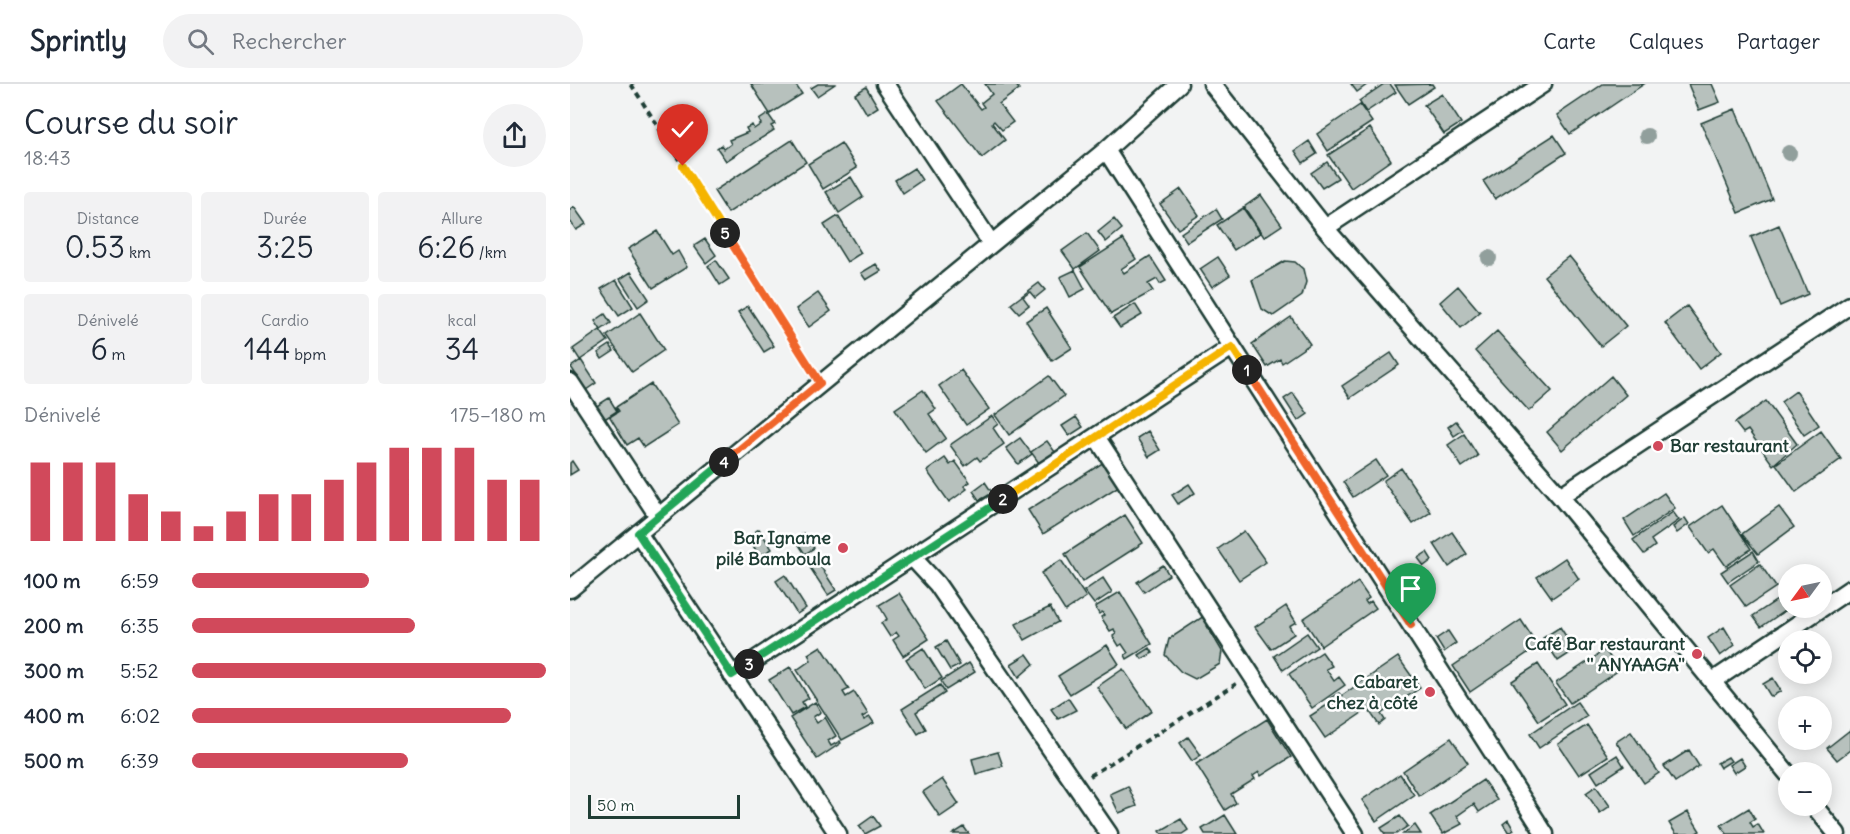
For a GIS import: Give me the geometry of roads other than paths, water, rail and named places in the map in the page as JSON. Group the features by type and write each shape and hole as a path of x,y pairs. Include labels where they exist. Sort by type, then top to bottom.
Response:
{"street":[{"path":"885,84 991,243"},
{"path":"570,589 1106,150 1179,84"},
{"path":"1212,84 1325,228 1560,496 1778,762"},
{"path":"1325,228 1543,84"},
{"path":"1106,150 1545,834"},
{"path":"1560,496 1850,305"},
{"path":"732,675 1097,438 1232,347"},
{"path":"570,382 658,516"},
{"path":"1097,438 1356,834"},
{"path":"638,533 838,834"},
{"path":"912,557 937,584 1109,834"},
{"path":"1713,681 1850,589"},
{"path":"1822,816 1837,834"}],"place":[{"name":"Bar restaurant","path":"1658,446"},
{"name":"Bar Igname pilé Bamboula","path":"843,548"},
{"name":"Café Bar restaurant '' ANYAAGA''","path":"1697,654"},
{"name":"Cabaret chez à côté","path":"1430,692"}]}
